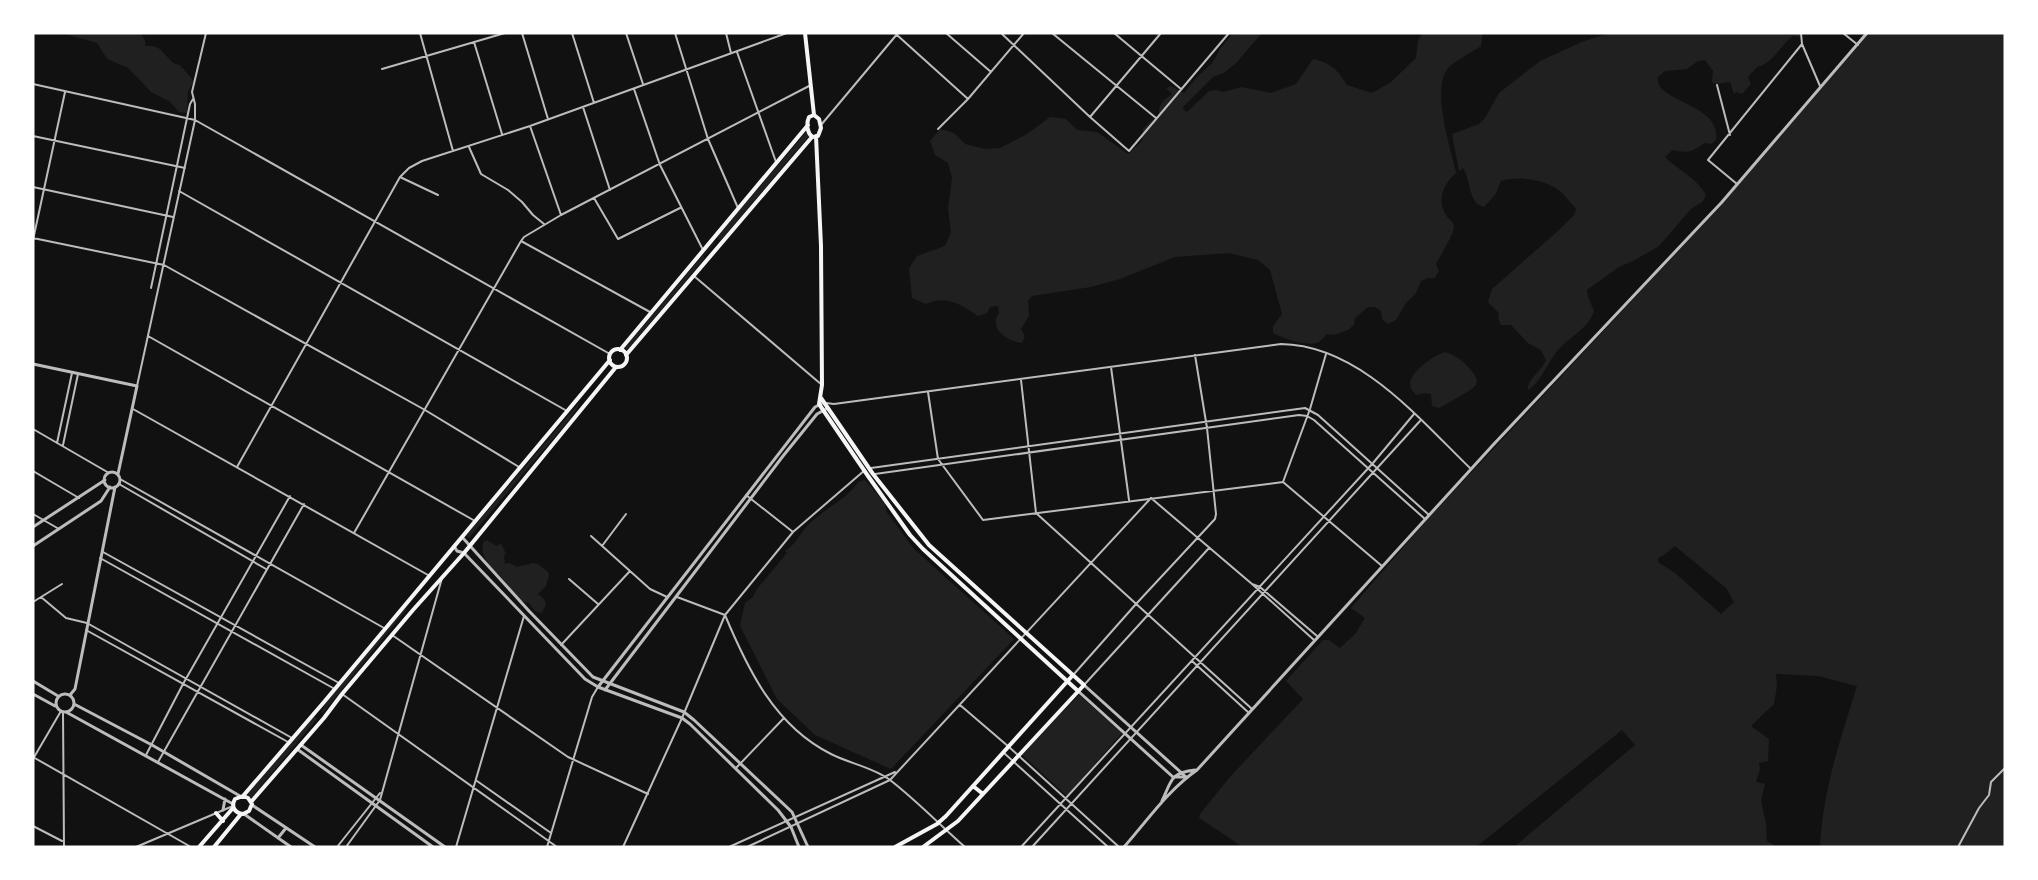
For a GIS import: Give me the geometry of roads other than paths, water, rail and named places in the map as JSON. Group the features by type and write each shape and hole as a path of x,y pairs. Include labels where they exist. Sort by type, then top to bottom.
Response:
{"main road":[{"path":"214,847 242,814 249,811 251,803 413,610 470,547 616,367 625,364 626,355 720,244 820,132 819,119 814,115 805,33"},
{"path":"814,115 809,117 808,125 809,133 814,137 821,246 822,385 819,404 867,469 928,544 1084,685 958,821 923,847"},
{"path":"200,847 223,821 235,799 241,796 324,702 610,360 610,354 615,350 620,350 808,125"},
{"path":"713,238 720,244"},
{"path":"620,350 626,355"},
{"path":"610,360 616,367"},
{"path":"821,398 867,469 868,476 910,535 1078,691"},
{"path":"577,399 585,405"},
{"path":"986,606 990,601"},
{"path":"406,604 413,610"},
{"path":"1000,620 1005,615"},
{"path":"898,846 938,823 1073,675"},
{"path":"324,702 320,711 324,718"},
{"path":"973,786 983,794"},
{"path":"241,796 247,797 251,803"},
{"path":"233,806 242,814"},
{"path":"216,813 223,821"}],"street":[{"path":"33,546 101,501 110,488 119,484 118,474 195,120 192,88 206,33"},
{"path":"420,33 453,151"},
{"path":"492,33 495,36"},
{"path":"382,69 505,33"},
{"path":"522,33 548,119"},
{"path":"572,33 594,103"},
{"path":"626,33 643,84"},
{"path":"675,33 708,139 738,208"},
{"path":"726,33 731,54"},
{"path":"237,467 400,177 409,168 422,161 530,126 787,33"},
{"path":"946,33 991,72"},
{"path":"1000,33 1129,151 1229,33"},
{"path":"938,129 968,99 1024,33"},
{"path":"1052,33 1156,118"},
{"path":"1114,33 1181,89"},
{"path":"1090,117 1161,33"},
{"path":"1801,33 1802,44 1821,88"},
{"path":"1843,33 1858,45"},
{"path":"1124,847 1161,803 1186,777 1197,770 1429,514 1737,184 1868,33"},
{"path":"820,125 897,34 968,99"},
{"path":"474,42 502,134"},
{"path":"1737,184 1708,160 1802,44"},
{"path":"737,52 777,163"},
{"path":"33,84 195,120 610,354"},
{"path":"354,533 493,287 524,237 544,224 811,85"},
{"path":"1717,85 1730,135"},
{"path":"634,89 660,165 703,250"},
{"path":"65,92 33,239 164,265 425,410 519,468"},
{"path":"151,288 165,216 193,99"},
{"path":"583,106 610,190"},
{"path":"530,126 561,215"},
{"path":"33,136 185,168"},
{"path":"468,146 481,174 507,190 544,224"},
{"path":"400,177 438,195"},
{"path":"33,187 173,218"},
{"path":"178,191 567,411"},
{"path":"594,198 618,239 681,207"},
{"path":"521,241 651,313"},
{"path":"693,276 822,385"},
{"path":"148,336 475,521"},
{"path":"547,847 592,697 598,687 819,404 834,404 1195,355 1294,344 1327,353 1367,373 1471,469"},
{"path":"1283,482 1310,409 1327,353"},
{"path":"1073,675 1215,519 1207,428 1195,355"},
{"path":"33,364 137,386"},
{"path":"1111,367 1129,501"},
{"path":"57,443 72,373"},
{"path":"63,446 78,374"},
{"path":"1021,380 1036,513 1252,709"},
{"path":"927,391 938,459 983,520 1283,482 1382,566"},
{"path":"66,403 72,404"},
{"path":"605,690 817,414 834,404"},
{"path":"623,847 682,718 725,615 792,532 867,469 1305,408 1310,409 1429,514"},
{"path":"132,409 429,576"},
{"path":"1021,847 1373,463 1414,414"},
{"path":"860,476 1299,415 1307,416 1374,472 1425,519"},
{"path":"1032,847 1420,420"},
{"path":"33,429 109,473 118,474"},
{"path":"33,471 79,498"},
{"path":"33,527 105,480 109,473"},
{"path":"120,479 385,629"},
{"path":"105,480 110,488"},
{"path":"119,484 266,569"},
{"path":"70,695 75,689 115,487"},
{"path":"746,495 792,532"},
{"path":"146,755 183,684 290,496"},
{"path":"1151,498 1314,640"},
{"path":"747,847 890,780 1151,498"},
{"path":"158,762 304,504"},
{"path":"33,514 59,529"},
{"path":"602,546 626,514"},
{"path":"187,524 191,518"},
{"path":"719,530 724,533"},
{"path":"591,536 650,588 667,597"},
{"path":"220,543 223,537"},
{"path":"461,537 467,540 470,547 584,669 602,682 684,712 795,816 808,847"},
{"path":"454,546 585,679 605,690 682,718 786,820 799,847"},
{"path":"1186,777 1084,685 1209,548"},
{"path":"102,551 339,683"},
{"path":"100,558 334,689"},
{"path":"561,645 630,571"},
{"path":"137,579 141,573"},
{"path":"346,847 378,799 443,576"},
{"path":"569,579 598,604"},
{"path":"33,602 62,584"},
{"path":"1252,584 1260,587 1317,636"},
{"path":"41,597 66,618 87,623 290,740"},
{"path":"676,597 725,615 744,661 770,702 807,738 829,754 885,776 965,847"},
{"path":"456,847 524,616"},
{"path":"86,630 240,717 290,740"},
{"path":"392,635 573,760 648,794"},
{"path":"141,661 144,656"},
{"path":"1192,660 1249,713"},
{"path":"304,671 307,666"},
{"path":"33,681 58,696"},
{"path":"1222,688 1225,684"},
{"path":"1078,691 1173,777 1186,777"},
{"path":"33,693 63,712 225,799 233,806 136,847"},
{"path":"56,706 58,696 65,693 70,695 74,704 241,796"},
{"path":"342,694 557,847"},
{"path":"74,704 72,708 63,712 33,757 190,847"},
{"path":"960,705 1119,847"},
{"path":"63,712 64,844"},
{"path":"240,717 244,712"},
{"path":"735,769 784,718"},
{"path":"301,745 445,847"},
{"path":"297,749 433,847"},
{"path":"1004,753 1108,847"},
{"path":"1958,847 1979,808 1989,795 1991,782 2005,768"},
{"path":"1161,803 1173,777 1179,772 1197,770"},
{"path":"729,847 897,771"},
{"path":"337,778 341,773"},
{"path":"476,780 551,833"},
{"path":"223,810 225,799"},
{"path":"337,847 371,803 378,799"},
{"path":"830,801 833,807"},
{"path":"251,803 315,847"},
{"path":"242,814 291,847"},
{"path":"520,820 524,814"},
{"path":"409,830 413,824"},
{"path":"33,826 72,847"},
{"path":"278,838 286,828"},
{"path":"54,847 64,844"}]}
